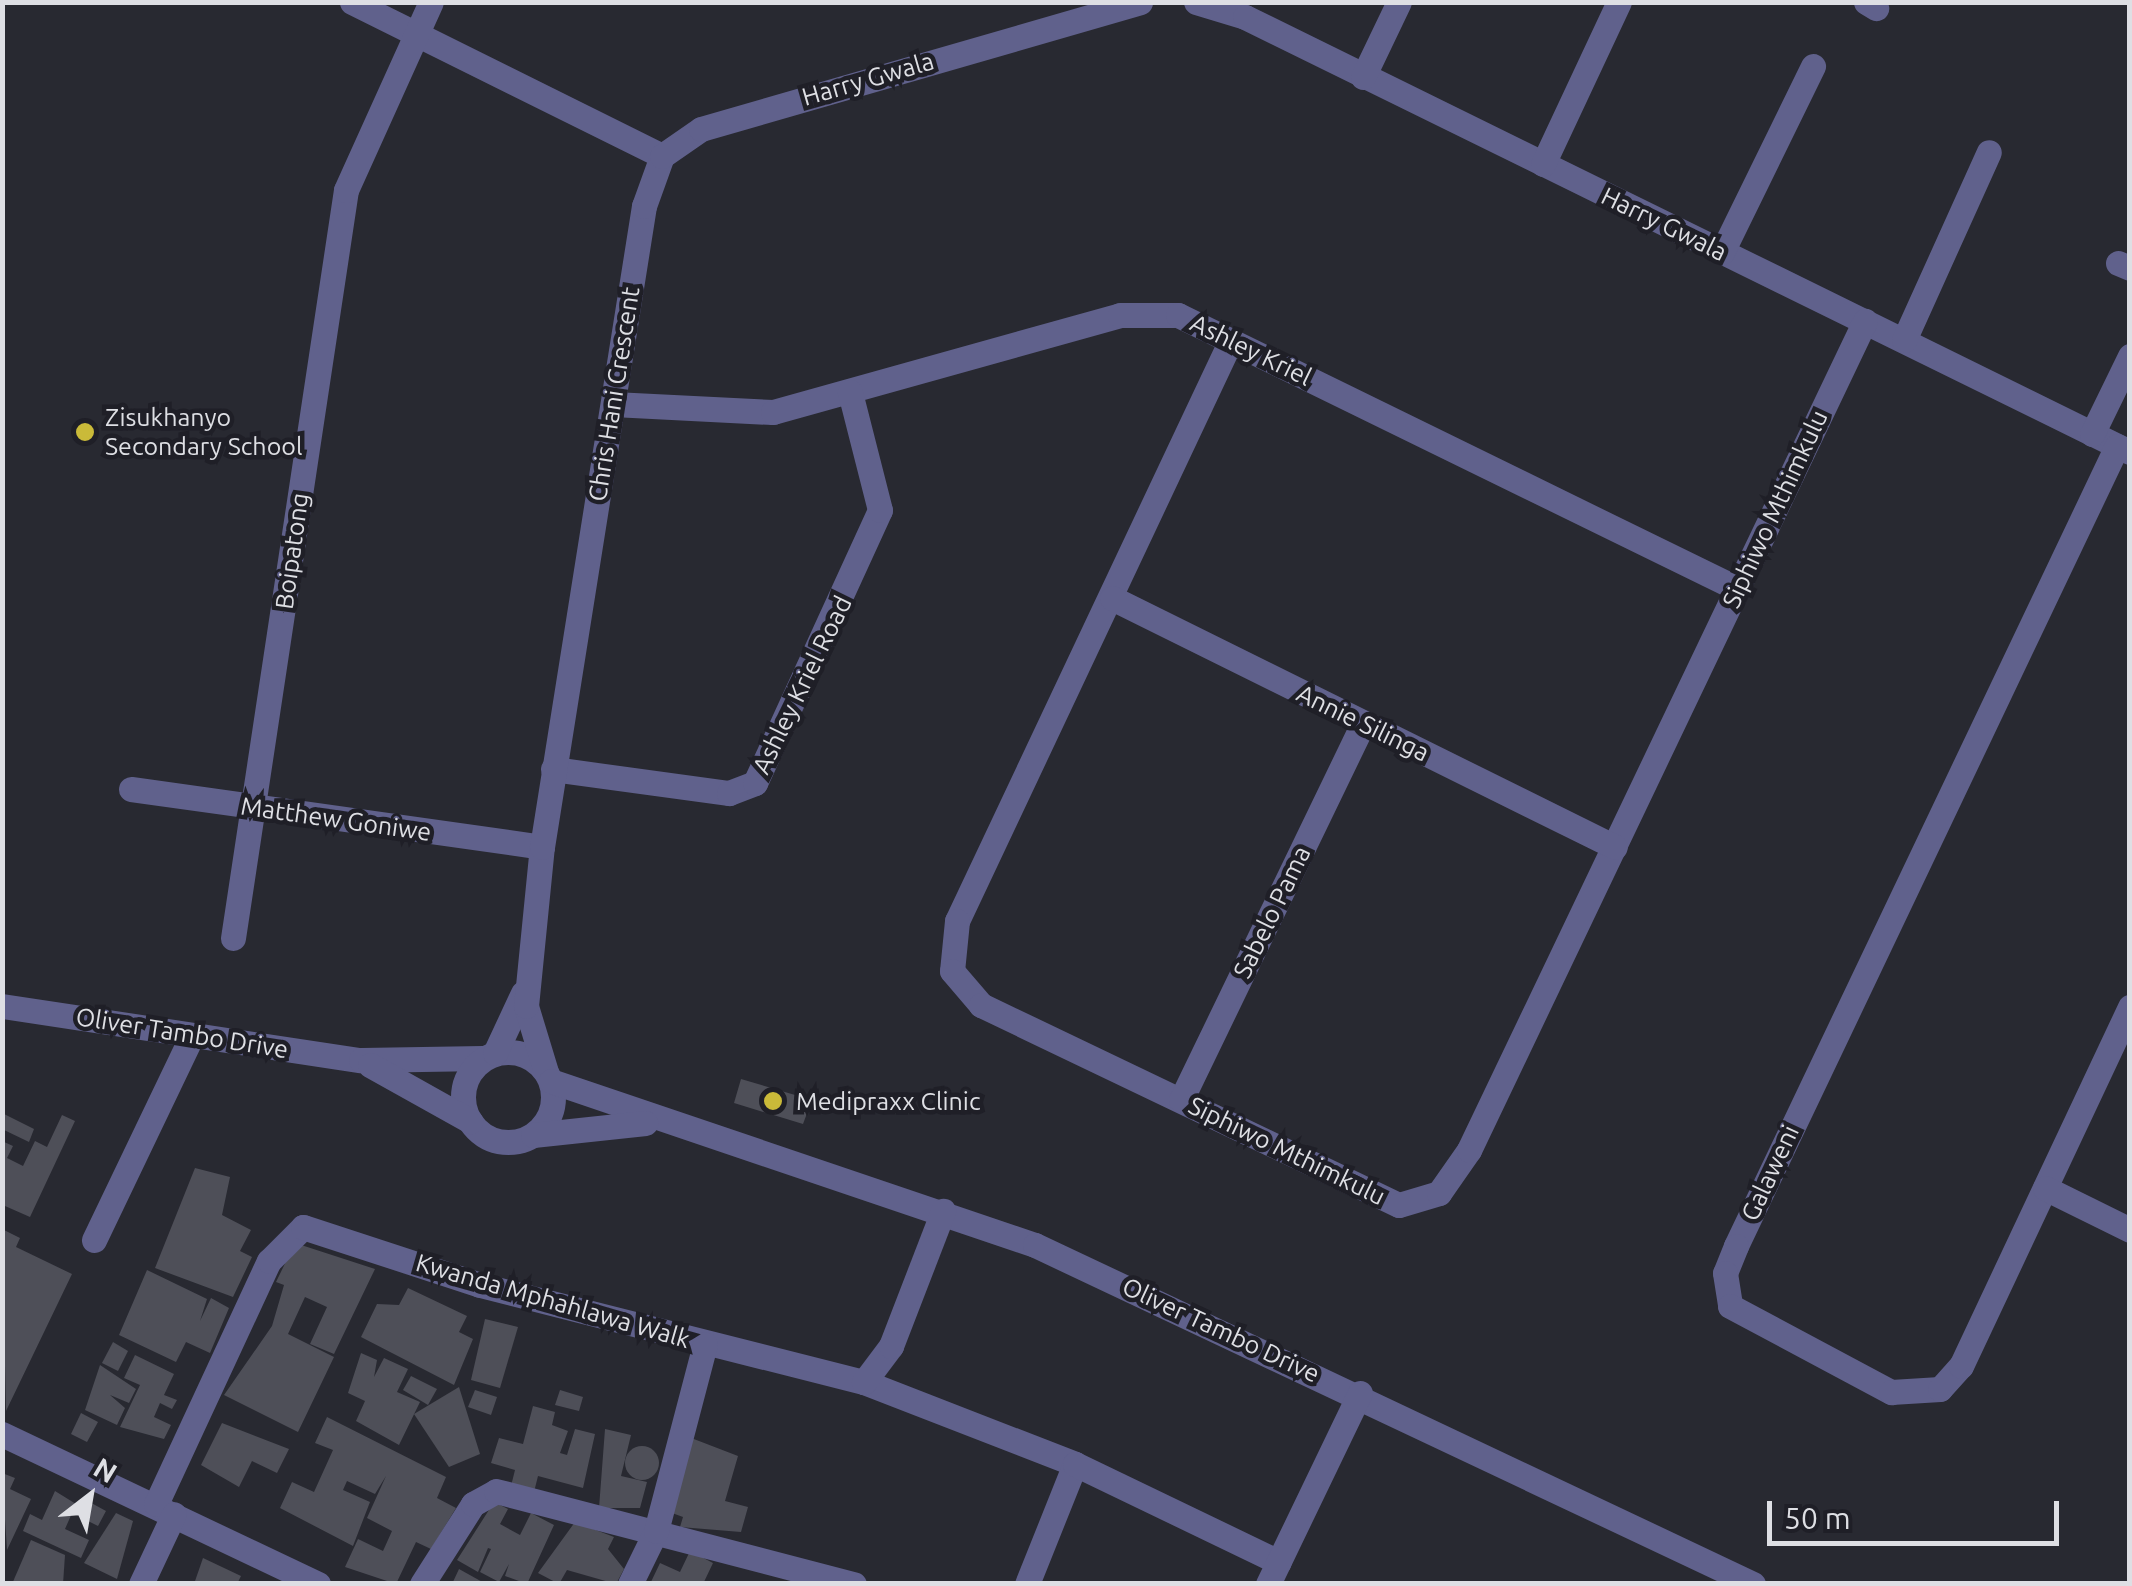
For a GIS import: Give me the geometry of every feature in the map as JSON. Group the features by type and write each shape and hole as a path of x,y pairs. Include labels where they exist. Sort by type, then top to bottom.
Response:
{"street":[{"path":"352,2 662,156"},
{"name":"Boipatong","path":"233,938 346,190 432,2"},
{"name":"Harry Gwala","path":"662,156 701,128 1072,12 1140,2"},
{"name":"Harry Gwala","path":"1196,2 1363,77 2123,449"},
{"path":"1363,77 1399,2"},
{"path":"1542,164 1618,2"},
{"path":"1722,252 1812,66"},
{"path":"1904,340 1989,152"},
{"name":"Chris Hani Crescent","path":"548,1076 530,1032 527,978 542,848 644,206 662,156"},
{"name":"Ashley Kriel","path":"613,404 745,415 850,392 1146,311 1231,340 1738,589"},
{"name":"Siphiwo Mthimkulu","path":"1231,340 957,921 952,971 981,1005 1372,1196 1422,1204 1469,1150 1865,322"},
{"path":"2092,434 2130,356"},
{"name":"Ashley Kriel Road","path":"553,769 728,793 755,783 880,510 850,392"},
{"name":"Galaweni","path":"2123,449 1736,1246 1724,1294 1744,1319 1891,1392 1924,1394 1961,1366 2130,1007"},
{"name":"Annie Silinga","path":"1112,598 1615,848"},
{"name":"Sabelo Pama","path":"1181,1100 1363,723"},
{"name":"Matthew Goniwe","path":"131,789 542,848"},
{"name":"Chris Hani Crescent","path":"489,1056 527,978"},
{"name":"Oliver Tambo Drive","path":"2,1006 361,1060 489,1056"},
{"path":"94,1240 192,1035"},
{"path":"489,1056 532,1058 548,1076 554,1101 533,1134 499,1141 470,1122 463,1087 489,1056"},
{"name":"Oliver Tambo Drive","path":"361,1060 470,1122"},
{"name":"Oliver Tambo Drive","path":"548,1076 670,1126 942,1210 1360,1393 1753,1584"},
{"name":"Oliver Tambo Drive","path":"533,1134 593,1124 670,1126"},
{"path":"2044,1188 2130,1230"},
{"path":"864,1382 891,1346 942,1210"},
{"name":"Kwanda Mphahlawa Walk","path":"165,1509 269,1261 303,1227 705,1344 864,1382 1075,1464 1273,1573"},
{"name":"Kwanda Mphahlawa Walk","path":"630,1584 656,1531 705,1344"},
{"path":"1273,1573 1360,1393"},
{"path":"2,1434 318,1584"},
{"path":"1027,1584 1075,1464"},
{"path":"422,1584 487,1491 656,1531 840,1582"},
{"path":"141,1584 165,1509"}],"building":[{"name":"Medipraxx Clinic","path":"741,1079 812,1100 803,1124 734,1103"},
{"path":"2,1113 34,1129 29,1142 2,1129"},
{"path":"62,1115 75,1121 30,1217 5,1206 2,1141 13,1146 7,1158 23,1166 35,1141 47,1147"},
{"path":"195,1168 230,1177 222,1215 251,1230 240,1251 252,1257 233,1297 155,1268"},
{"path":"2,1229 20,1238 16,1247 72,1274 6,1411"},
{"path":"295,1243 375,1269 334,1354 310,1344 327,1307 305,1297 288,1334 334,1357 298,1432 224,1395 272,1326 284,1285 276,1282"},
{"path":"147,1270 207,1299 200,1321 211,1298 229,1308 210,1353 186,1342 176,1362 119,1335"},
{"path":"408,1288 467,1316 459,1332 473,1339 454,1385 361,1337 377,1304 399,1305"},
{"path":"485,1319 518,1327 500,1388 471,1380"},
{"path":"113,1342 128,1351 118,1371 102,1363"},
{"path":"361,1353 377,1360 374,1377 384,1358 408,1369 397,1392 420,1402 399,1445 356,1421 365,1401 348,1393"},
{"path":"135,1355 174,1374 164,1395 177,1400 172,1409 160,1403 154,1417 171,1425 164,1439 120,1427 140,1385 124,1378"},
{"path":"100,1365 136,1389 129,1403 110,1395 125,1408 117,1425 85,1410"},
{"path":"411,1376 437,1389 428,1405 403,1390"},
{"path":"459,1387 480,1454 449,1467 414,1414"},
{"path":"475,1390 497,1397 491,1415 468,1407"},
{"path":"560,1390 583,1397 579,1411 555,1405"},
{"path":"533,1406 555,1412 552,1425 568,1431 560,1453 567,1455 575,1429 595,1434 583,1488 538,1476 534,1492 511,1486 515,1470 491,1463 499,1438 523,1444"},
{"path":"81,1413 98,1422 87,1442 71,1434"},
{"path":"327,1417 446,1477 437,1498 456,1508 431,1549 416,1542 396,1584 345,1567 358,1539 383,1551 392,1531 367,1518 386,1476 375,1494 347,1481 343,1490 370,1502 353,1546 280,1508 292,1482 314,1492 333,1450 315,1443"},
{"path":"222,1423 289,1449 277,1473 252,1461 239,1487 201,1465"},
{"path":"605,1429 631,1435 621,1476 647,1482 640,1508 599,1508"},
{"path":"686,1436 738,1456 725,1501 748,1507 741,1532 680,1527 683,1517 672,1513"},
{"path":"642,1446 654,1451 659,1463 654,1475 642,1480 630,1475 625,1463 630,1451"},
{"path":"2,1473 15,1478 10,1489 31,1499 7,1550"},
{"path":"55,1491 76,1504 65,1529 89,1540 81,1558 23,1531 30,1514 42,1520"},
{"path":"84,1499 106,1511 98,1526 76,1515"},
{"path":"494,1502 508,1509 500,1524 520,1535 531,1513 554,1525 527,1584 505,1576 509,1564 499,1582 480,1572 491,1549 488,1548 478,1572 457,1560"},
{"path":"116,1513 133,1521 117,1579 84,1563"},
{"path":"575,1522 614,1537 608,1549 624,1569 616,1584 567,1570 559,1584 538,1573"},
{"path":"31,1540 65,1555 63,1584 12,1584"},
{"path":"690,1551 713,1563 703,1584 650,1584 660,1563 680,1572"},
{"path":"203,1558 241,1576 237,1584 194,1584"},
{"path":"459,1569 486,1584 452,1584"}],"place":[{"name":"Zisukhanyo Secondary School","path":"85,432"},
{"name":"Medipraxx Clinic","path":"773,1101"}]}
